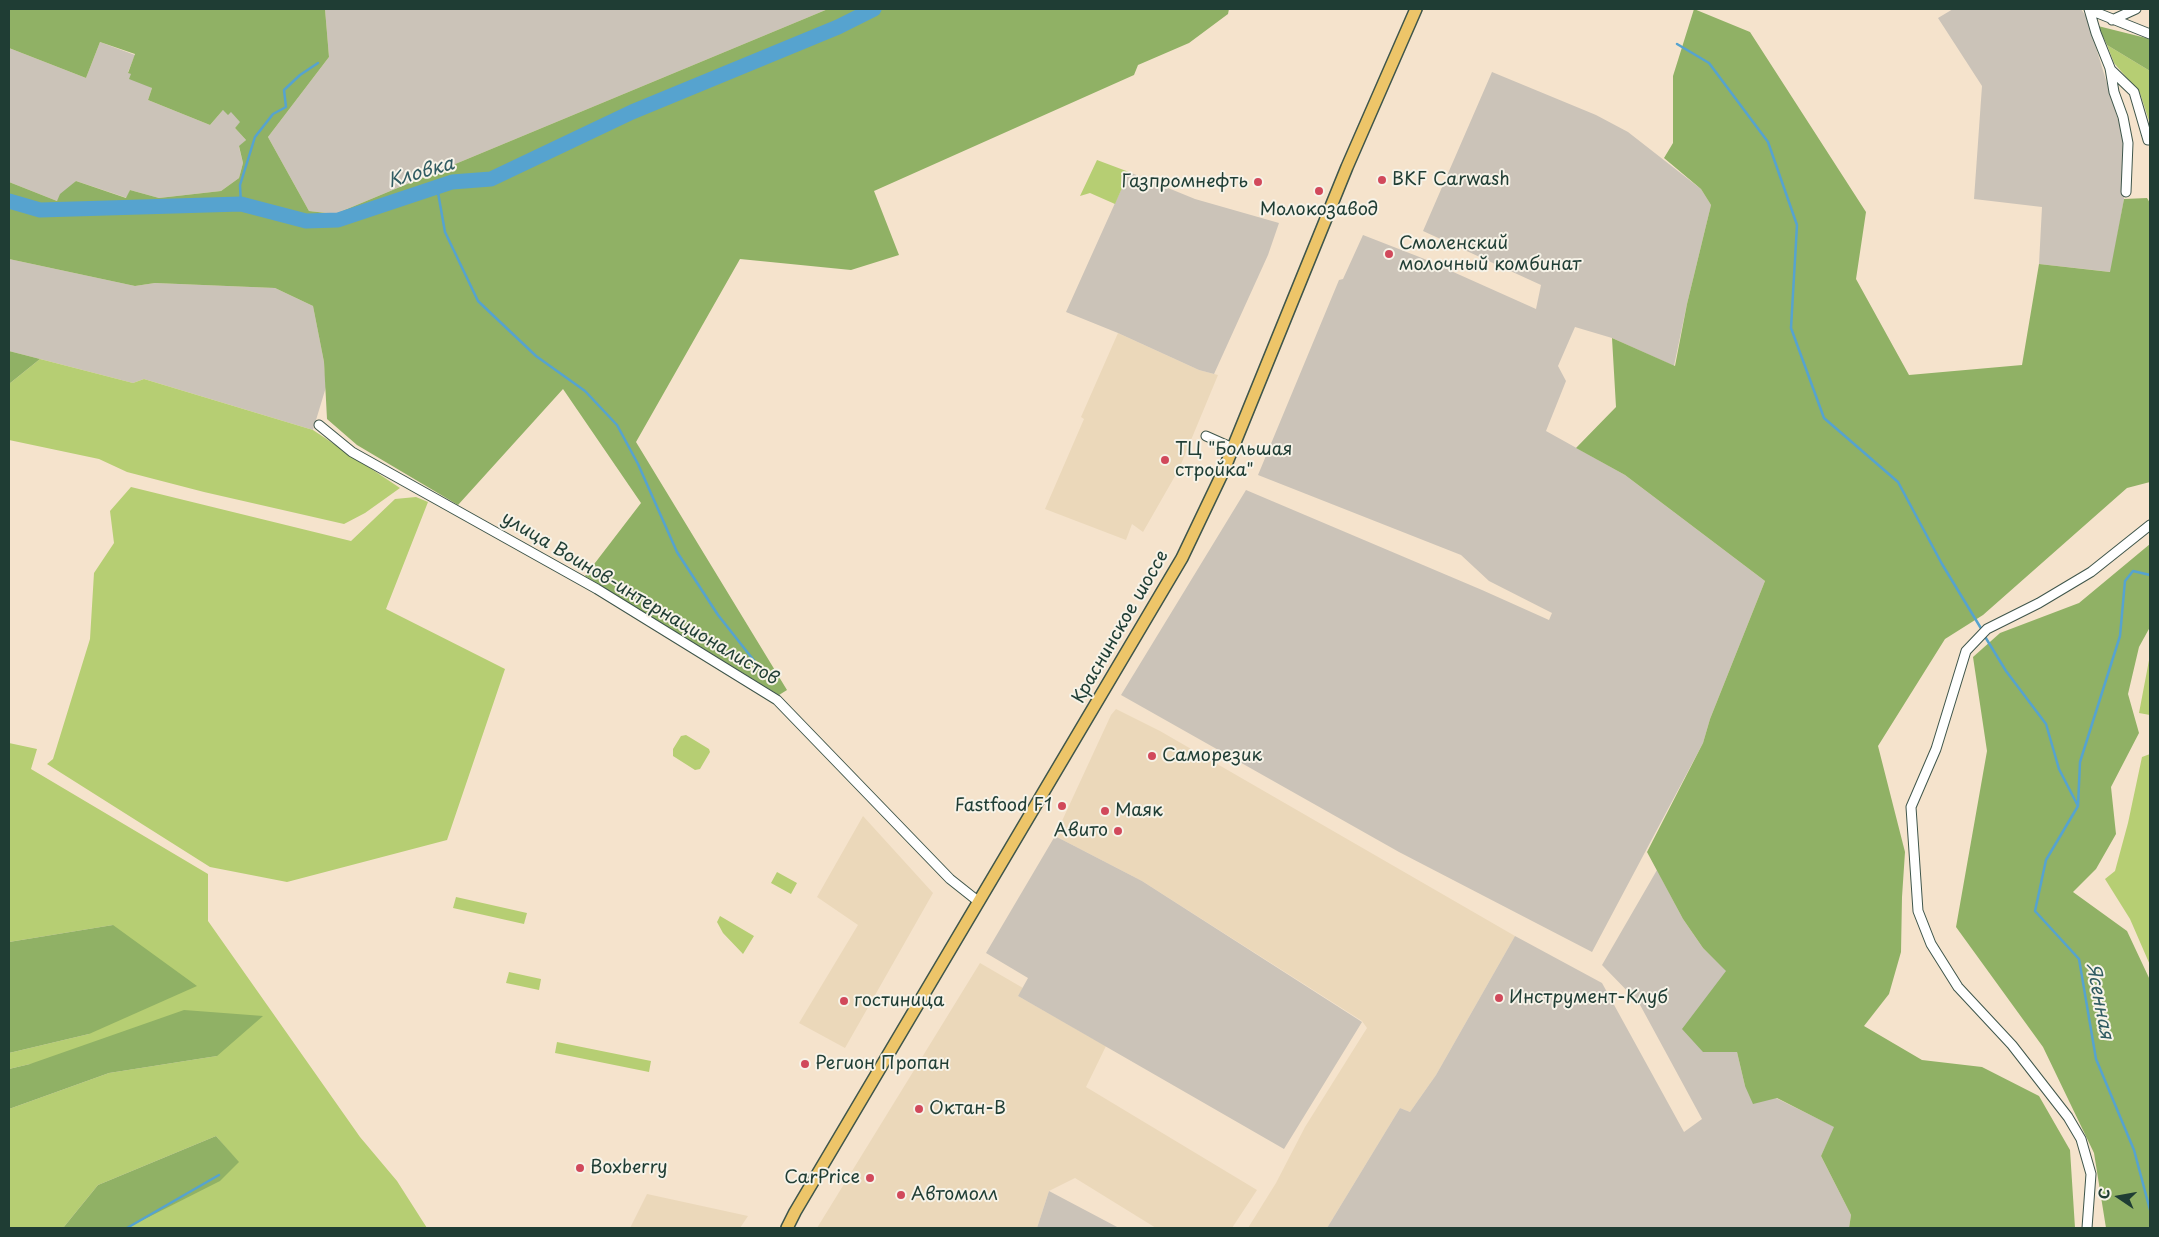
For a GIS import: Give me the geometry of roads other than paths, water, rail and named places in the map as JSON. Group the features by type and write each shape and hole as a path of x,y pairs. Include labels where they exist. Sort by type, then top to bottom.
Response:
{"main road":[{"name":"Краснинское шоссе","path":"788,1228 795,1212 1182,558 1233,448 1347,167 1416,9"}],"street":[{"path":"2090,9 2112,20 2150,34"},
{"path":"2090,9 2096,32 2110,68 2114,92 2123,117 2128,143 2126,192"},
{"path":"2112,20 2136,9"},
{"path":"2110,68 2134,92 2148,140 2150,140"},
{"name":"улица Воинов-интернационалистов","path":"319,425 352,452 597,589 777,700 950,879 979,902"},
{"path":"1206,436 1233,448"},
{"path":"2087,1228 2091,1174 2081,1139 2068,1117 2012,1045 1958,987 1928,936 1918,911 1911,807 1936,749 1966,651 1987,629 2039,603 2091,572 2150,525"}],"waterway":[{"name":"Кловка","path":"9,201 40,210 241,204 306,221 338,220 452,182 491,179 632,112 838,27 874,9"},
{"path":"1677,44 1709,63 1768,142 1797,225 1791,328 1824,418 1898,482 1942,564 1982,630"},
{"path":"241,204 240,185 255,137 273,114 286,107 284,90 300,75 318,63"},
{"path":"437,187 445,232 478,301 536,356 585,391 617,425 638,464 677,552 718,615 763,672"},
{"name":"Ясенная","path":"2150,575 2133,571 2125,581 2120,636 2080,762 2078,806 2046,860 2035,911 2079,959 2096,1059 2134,1150 2150,1210"},
{"path":"1984,635 2006,671 2046,724 2059,769 2078,806"},
{"path":"127,1228 219,1175"}],"place":[{"name":"BKF Carwash","path":"1382,180"},
{"name":"Газпромнефть","path":"1258,182"},
{"name":"Молокозавод","path":"1319,191"},
{"name":"Смоленский молочный комбинат","path":"1389,254"},
{"name":"ТЦ \"Большая стройка\"","path":"1165,460"},
{"name":"Саморезик","path":"1152,756"},
{"name":"Fastfood F1","path":"1062,806"},
{"name":"Маяк","path":"1105,811"},
{"name":"Авито","path":"1118,831"},
{"name":"Инструмент-Клуб","path":"1499,998"},
{"name":"гостиница","path":"844,1001"},
{"name":"Регион Пропан","path":"805,1064"},
{"name":"Октан-В","path":"919,1109"},
{"name":"Boxberry","path":"580,1168"},
{"name":"CarPrice","path":"870,1178"},
{"name":"Автомолл","path":"901,1195"}]}
